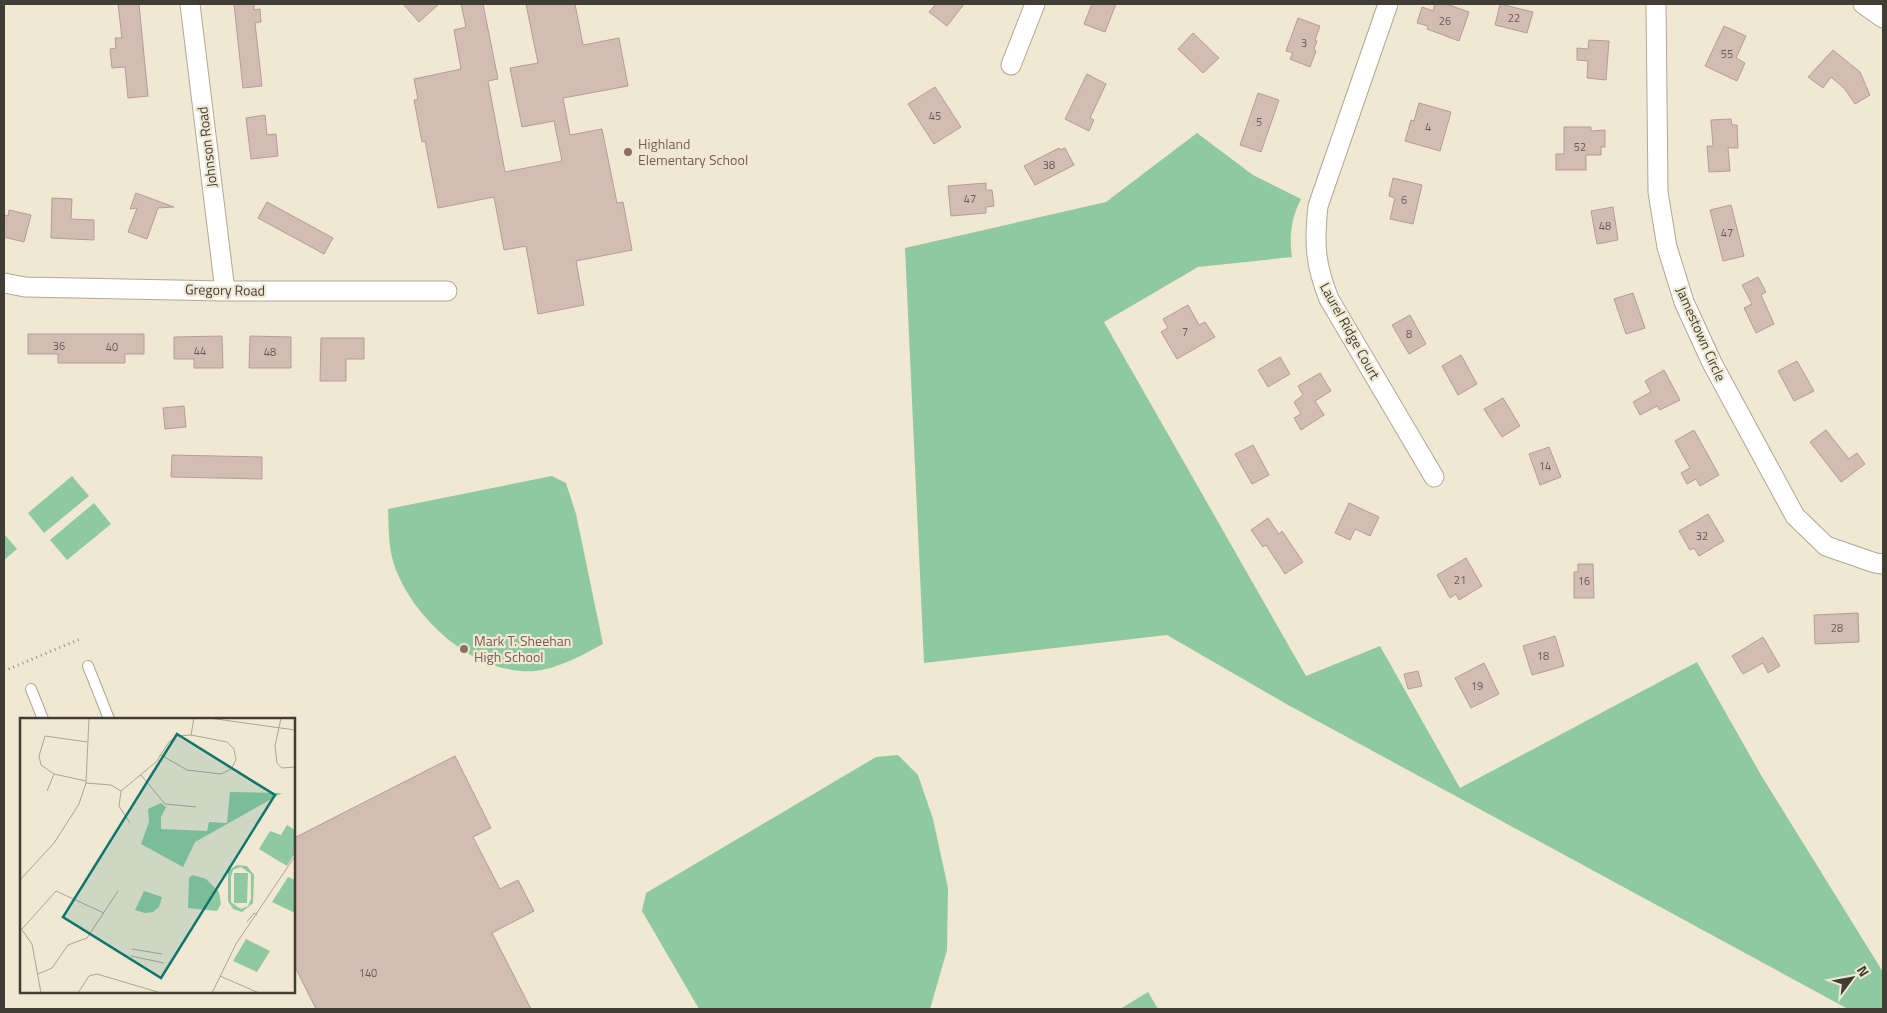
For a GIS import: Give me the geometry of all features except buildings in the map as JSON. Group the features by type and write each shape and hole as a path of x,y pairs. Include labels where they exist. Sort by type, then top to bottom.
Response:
{"street":[{"name":"Johnson Road","path":"190,4 225,291"},
{"path":"1011,65 1035,4"},
{"name":"Laurel Ridge Court","path":"1388,4 1318,206 1314,238 1318,273 1329,299 1434,477"},
{"name":"Jamestown Circle","path":"1656,4 1658,192 1667,247 1684,302 1712,363 1795,516 1826,546 1883,564"},
{"path":"1863,4 1883,18"},
{"name":"Gregory Road","path":"4,283 25,287 225,291 448,291"}],"lane":[{"path":"88,666 110,718"},
{"path":"31,689 43,718"}],"path":[{"path":"4,671 80,639"}],"green space":[{"path":"1197,133 1253,175 1301,199 1292,228 1292,257 1198,267 1104,322 1306,676 1380,646 1460,788 1697,662 1761,775 1883,972 1883,1009 1848,1009 1288,705 1167,635 924,663 905,248 1106,202"},
{"path":"72,476 89,496 44,533 28,513"},
{"path":"552,476 566,483 576,514 603,644 564,664 542,670 521,671 501,667 481,660 445,637 416,605 405,588 393,562 389,540 388,509"},
{"path":"94,503 111,524 67,560 50,540"},
{"path":"4,534 17,549 4,560"},
{"path":"898,755 918,775 933,819 948,888 947,950 930,1009 699,1009 642,911 646,893 876,757"},
{"path":"1148,992 1158,1009 1120,1009"}],"place":[{"name":"Highland Elementary School","path":"628,152"},
{"name":"Mark T. Sheehan High School","path":"464,649"}]}
